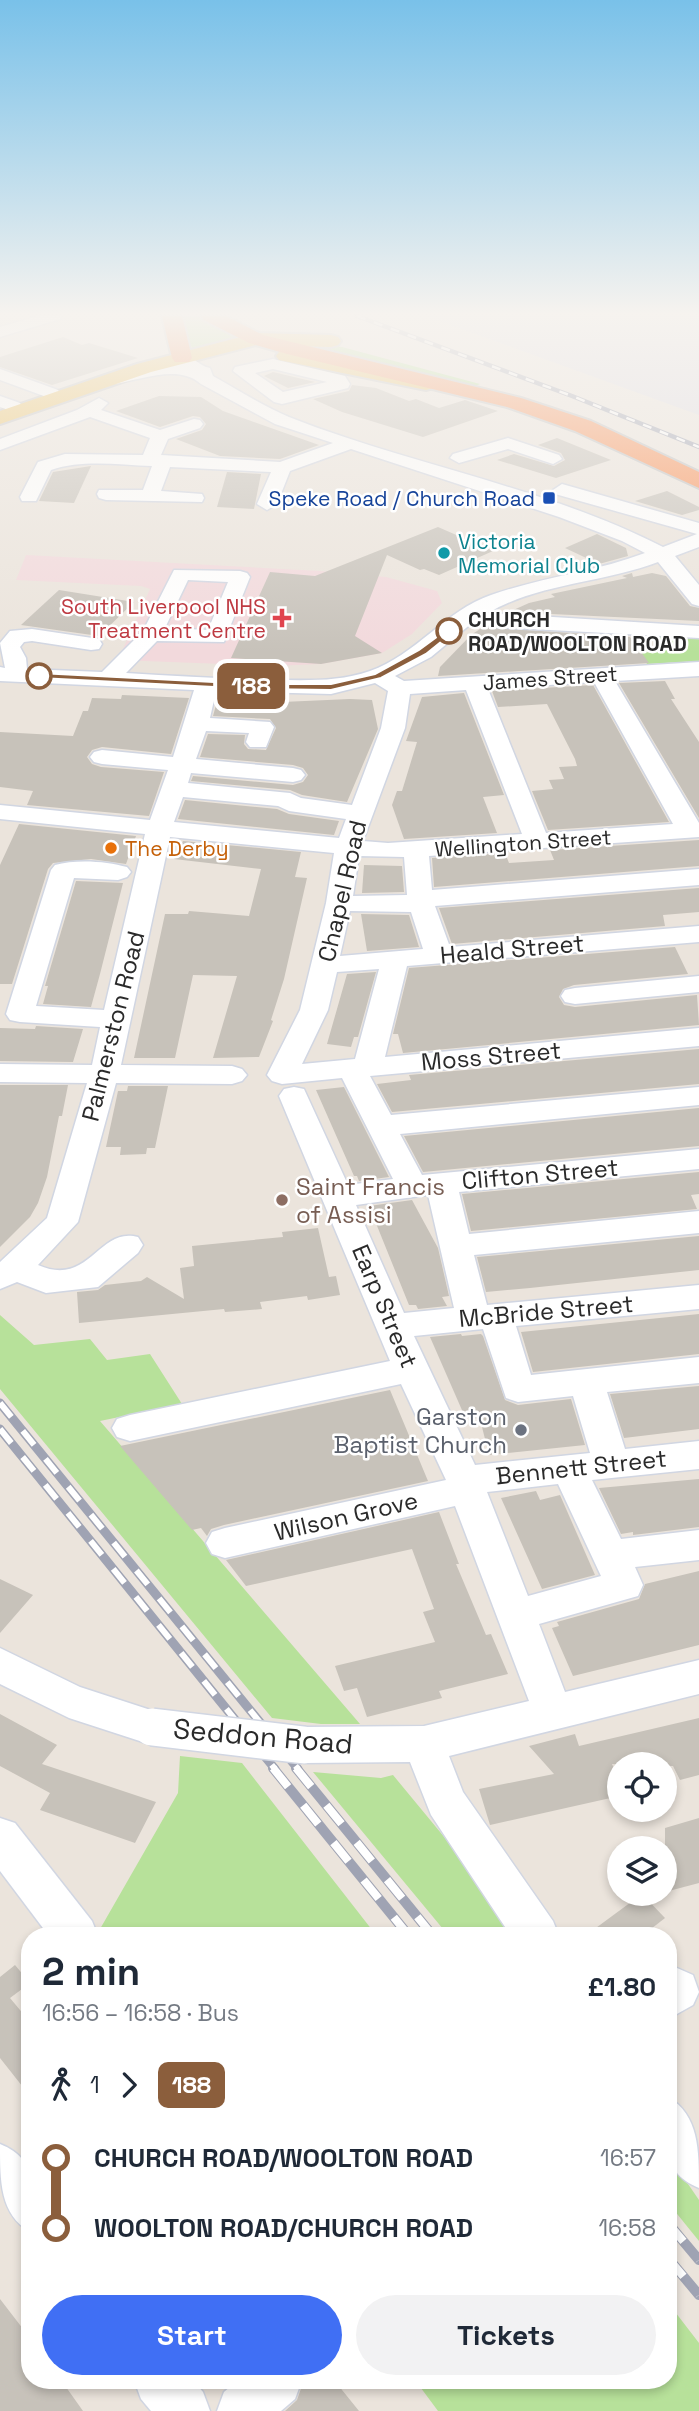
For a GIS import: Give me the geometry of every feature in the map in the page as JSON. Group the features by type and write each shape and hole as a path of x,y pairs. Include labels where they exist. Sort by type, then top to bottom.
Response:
{"highway":[{"path":"588,429 699,481"},
{"path":"612,429 699,467"}],"main road":[{"path":"0,434 19,429"}],"street":[{"path":"0,445 40,429"},
{"path":"143,429 160,436 181,429"},
{"path":"305,429 566,513 628,537 662,554 699,600"},
{"path":"359,429 494,469"},
{"path":"29,497 44,466 65,459 156,460 282,468 379,434"},
{"path":"150,496 160,436"},
{"path":"223,443 259,458 257,465"},
{"path":"458,458 508,443 552,459"},
{"path":"267,504 282,468"},
{"path":"541,484 699,529"},
{"path":"106,494 195,498"},
{"path":"91,644 32,635 18,636 9,646 15,658 8,675 331,687 389,682 468,616 495,600 627,567 699,540"},
{"path":"468,616 496,621 699,632"},
{"path":"109,678 152,634"},
{"name":"James Street","path":"389,682 474,683 699,669"},
{"path":"601,675 694,830"},
{"name":"Chapel Road","path":"288,1086 314,1010 339,903 347,849 393,728 389,682"},
{"path":"474,683 537,842"},
{"name":"Palmerston Road","path":"7,1273 62,1222 104,1074 159,830 184,764 208,684"},
{"path":"197,724 262,727 258,742"},
{"path":"102,757 293,775"},
{"path":"174,789 290,800 289,804 360,813"},
{"name":"Wellington Street","path":"0,812 347,849 416,851 694,830"},
{"path":"416,851 420,899 439,955"},
{"path":"117,1019 20,1014 64,870 118,872"},
{"path":"339,903 408,905 420,899 699,877"},
{"name":"Heald Street","path":"325,965 699,934"},
{"path":"626,940 648,989"},
{"path":"395,959 360,1068 379,1126 426,1185 456,1246 518,1389 699,1370"},
{"path":"575,996 699,984"},
{"name":"Moss Street","path":"288,1086 360,1068 699,1037"},
{"path":"0,1073 232,1075"},
{"name":"Earp Street","path":"288,1086 339,1197 411,1369 466,1484 553,1712"},
{"path":"379,1126 699,1096"},
{"name":"Clifton Street","path":"339,1197 426,1185 699,1159"},
{"path":"456,1246 699,1222"},
{"path":"7,1273 46,1282 86,1279 127,1245"},
{"name":"McBride Street","path":"394,1326 699,1297"},
{"path":"130,1428 411,1369"},
{"path":"586,1382 612,1464"},
{"name":"Bennett Street","path":"466,1484 569,1469 699,1455"},
{"path":"516,1615 624,1584 569,1469"},
{"name":"Wilson Grove","path":"225,1543 466,1484"},
{"path":"610,1555 699,1545"},
{"name":"Seddon Road","path":"0,1665 69,1701 152,1727 304,1745 425,1744 699,1677"},
{"path":"425,1744 446,1802 531,1927"},
{"path":"0,1836 69,1927"},
{"path":"677,2133 699,2164"},
{"path":"0,2168 21,2195"},
{"path":"167,2389 184,2411"},
{"path":"243,2411 266,2389"}],"shaded area":[{"name":"South Liverpool NHS Treatment Centre","path":"26,555 386,577 437,591 442,603 412,634 382,653 321,664 273,666 118,660 150,589 141,586 16,580"}],"green space":[{"path":"648,634 699,636 699,661 647,664 641,653 661,651"},
{"path":"0,1315 34,1345 90,1339 107,1360 150,1354 182,1404 100,1421 360,1724 321,1724 272,1718 0,1389"},
{"path":"180,1756 242,1763 370,1927 101,1927 178,1793"},
{"path":"313,1772 381,1778 393,1775 488,1890 513,1927 441,1927"},
{"path":"677,2168 699,2200 699,2241 677,2214"},
{"path":"677,2314 699,2343 699,2411 438,2411 422,2389 677,2389"}],"building":[{"path":"272,429 319,445 280,459 220,456 176,439 202,430"},
{"path":"396,429 447,429 423,437"},
{"path":"557,438 611,460 556,478 497,460 514,454 554,466 565,460 561,453 538,445"},
{"path":"91,466 74,503 39,501 53,472"},
{"path":"227,472 261,474 254,509 217,507"},
{"path":"667,491 699,507 699,510 682,515 635,501"},
{"path":"438,527 493,551 439,575 420,570 387,555 355,636 382,653 321,664 231,658 270,572 315,576"},
{"path":"597,534 626,548 628,556 599,564 565,548"},
{"path":"632,573 633,577 652,573 666,576 690,606 699,608 699,621 509,612 529,603 555,597 551,594 627,578 622,576"},
{"path":"59,590 134,602 99,636 21,625"},
{"path":"483,627 630,637 649,663 438,676 440,667 471,635"},
{"path":"665,681 675,699 671,699 699,742 699,818 619,683"},
{"path":"593,685 669,822 548,830 532,791 553,789 549,780 564,779 559,767 577,766 575,759 547,704 498,707 492,691"},
{"path":"464,693 504,795 483,797 497,833 404,839 392,805 397,791 402,791 417,742 406,741 422,697"},
{"path":"122,695 189,698 171,754 102,747 92,750 87,757 92,764 101,767 164,772 149,816 27,805 33,791 0,787 0,732 73,736 83,711 88,711 92,698 121,699"},
{"path":"372,700 378,729 347,802 302,795 290,790 191,781 193,776 293,785 303,782 308,775 303,768 293,765 200,757 208,734 245,735 244,744 248,749 266,750 276,728 270,719 213,716 216,705"},
{"path":"185,800 277,809 289,814 339,821 334,835 178,819"},
{"path":"19,824 136,836 126,864 91,859 53,863 48,869 12,984 0,984 0,865"},
{"path":"699,840 699,866 434,887 432,858 505,853 509,863 554,860 550,850"},
{"path":"183,841 301,852 295,877 307,878 284,979 271,1020 273,1021 259,1057 213,1058 237,976 193,975 175,1058 134,1058 165,914 188,914 189,911 249,916 261,869 174,859"},
{"path":"364,865 402,866 404,892 362,893"},
{"path":"76,881 123,883 100,974 91,1007 43,1004 48,986 45,986"},
{"path":"699,888 699,912 663,915 665,926 452,944 439,908"},
{"path":"361,914 409,915 419,947 367,951"},
{"path":"675,947 688,974 574,985 563,989 559,997 564,1005 575,1007 697,995 699,1025 403,1053 398,1034 393,1034 409,968"},
{"path":"376,972 358,1037 354,1037 351,1047 327,1044 347,974"},
{"path":"36,1026 83,1029 73,1062 0,1061 0,1028 35,1029"},
{"path":"699,1049 699,1084 392,1112 377,1084 411,1080 409,1075"},
{"path":"0,1085 68,1085 47,1177 38,1203 30,1217 0,1247"},
{"path":"128,1086 168,1086 155,1148 147,1148 146,1154 120,1155 121,1147 106,1147 118,1091 127,1091"},
{"path":"344,1087 389,1177 359,1181 357,1176 354,1176 316,1090"},
{"path":"699,1108 699,1146 423,1172 404,1136"},
{"path":"699,1172 699,1194 691,1195 697,1209 471,1231 462,1194"},
{"path":"412,1200 438,1248 449,1296 442,1297 447,1306 418,1309 416,1305 409,1305 369,1206"},
{"path":"318,1228 329,1277 336,1276 340,1295 308,1300 307,1296 260,1302 262,1309 225,1312 224,1309 79,1323 77,1292 98,1290 105,1285 141,1281 147,1277 184,1299 180,1268 194,1266 192,1246 283,1237 282,1232"},
{"path":"699,1236 699,1270 530,1288 486,1292 477,1257"},
{"path":"699,1314 699,1354 533,1372 521,1332"},
{"path":"461,1334 483,1336 505,1400 518,1405 571,1399 585,1445 489,1455 480,1419 465,1417 430,1337"},
{"path":"699,1386 699,1429 624,1438 610,1394"},
{"path":"390,1390 428,1481 224,1525 211,1529 207,1536 201,1528 192,1530 120,1446"},
{"path":"699,1479 699,1527 633,1535 633,1532 621,1534 599,1488"},
{"path":"536,1491 540,1500 560,1495 595,1575 542,1589 501,1498"},
{"path":"439,1512 459,1564 456,1564 486,1635 491,1634 508,1674 439,1691 442,1698 367,1717 357,1688 344,1691 335,1666 435,1642 423,1612 434,1609 412,1549 246,1586 226,1560"},
{"path":"699,1571 699,1645 573,1676 552,1628 559,1626 557,1622 639,1599 645,1584"},
{"path":"0,1579 33,1595 0,1633"},
{"path":"0,1714 57,1745 42,1764 156,1802 135,1843 40,1810 50,1793 0,1766"},
{"path":"699,1718 699,1775 680,1780 677,1774 677,1752 607,1752 607,1799 490,1825 479,1789 554,1774 529,1746 575,1734 579,1746"},
{"path":"699,1818 699,1883 677,1889 677,1836 665,1836 665,1828"},
{"path":"626,1906 654,1906 665,1918 654,1927 597,1927"},
{"path":"15,1965 21,1972 21,1990 10,1998 21,2011 21,2085 0,2058 0,1977"},
{"path":"0,2299 21,2326 21,2389 67,2389 83,2411 0,2411"},
{"path":"301,2389 341,2389 359,2411 285,2411 297,2400"}],"railway":[{"path":"653,429 699,447"},
{"path":"0,1403 298,1769"},
{"path":"0,1429 275,1769"},
{"path":"273,1768 402,1927"},
{"path":"296,1768 426,1927"},
{"path":"677,2234 699,2260"},
{"path":"677,2269 699,2295"}],"bus line":[{"name":"188","path":"39,676 253,687 331,687 378,676 422,652 449,631"}],"place":[{"name":"Speke Road / Church Road","path":"549,498"},
{"name":"Victoria Memorial Club","path":"444,553"},
{"name":"South Liverpool NHS Treatment Centre","path":"282,618"},
{"name":"CHURCH ROAD/WOOLTON ROAD","path":"449,631"},
{"name":"The Derby","path":"111,848"},
{"name":"Saint Francis of Assisi","path":"282,1200"},
{"name":"Garston Baptist Church","path":"521,1430"}]}
